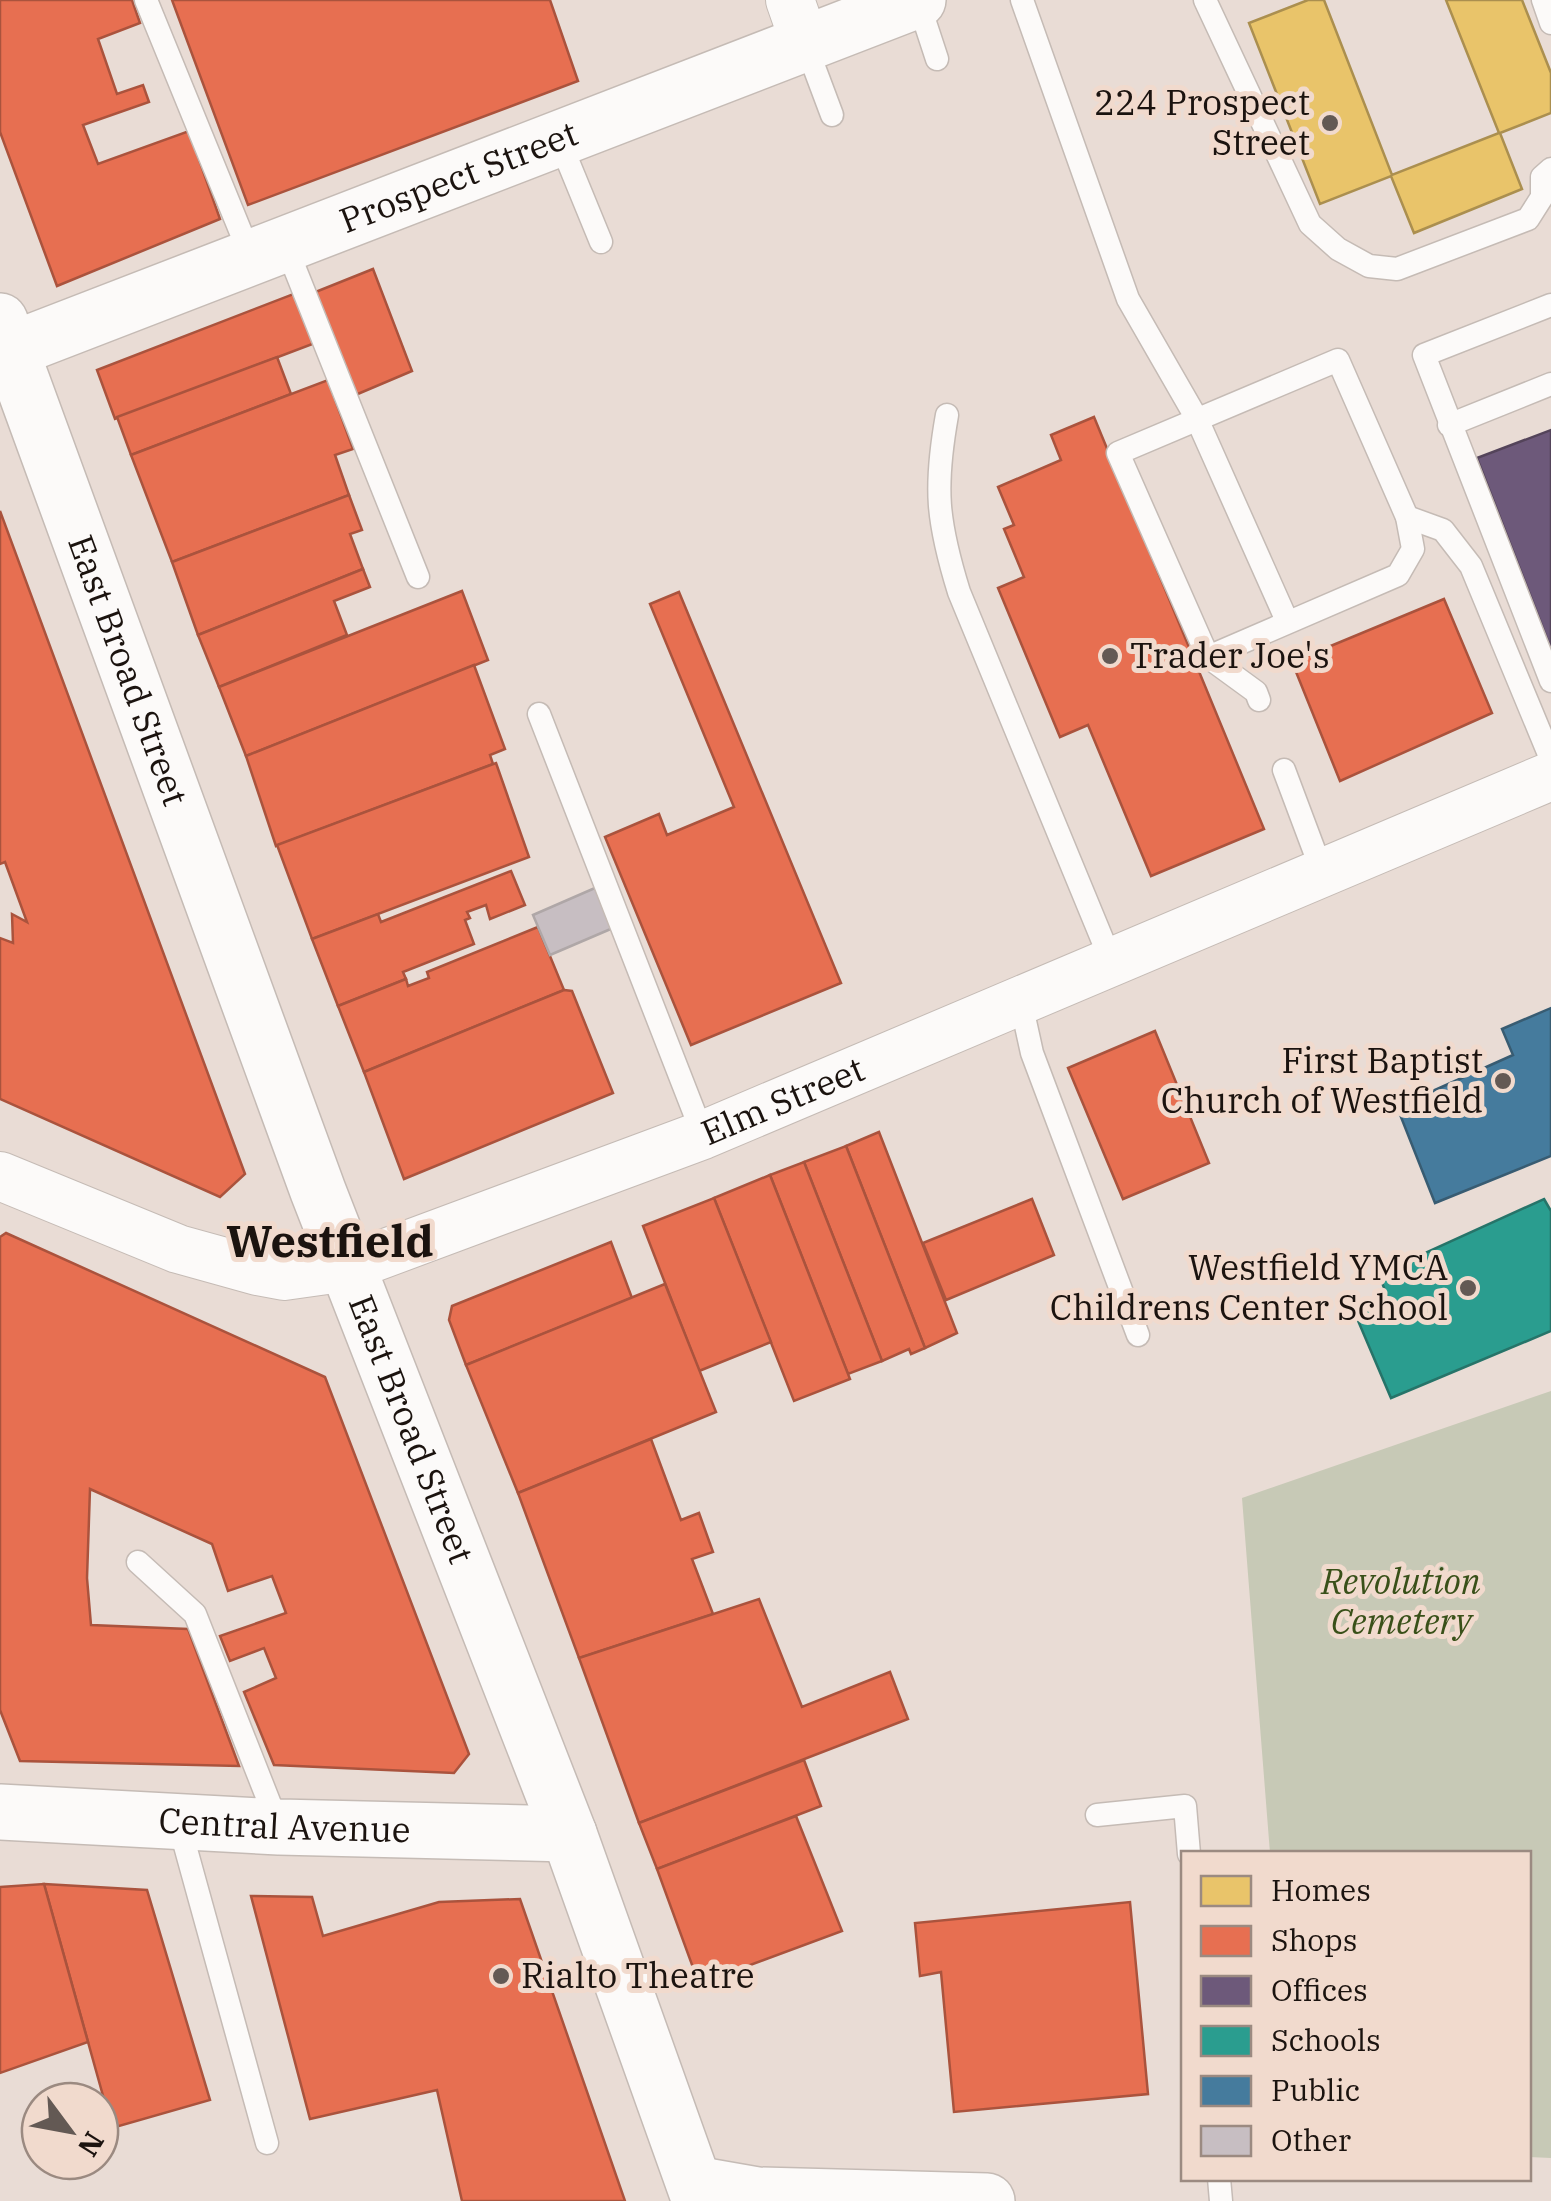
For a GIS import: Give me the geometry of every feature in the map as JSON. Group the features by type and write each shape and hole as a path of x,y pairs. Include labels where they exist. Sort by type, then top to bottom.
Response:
{"street":[{"name":"Prospect Street","path":"4,341 268,251 560,142 797,22 918,0"},
{"name":"East Broad Street","path":"4,341 348,1268 570,1834 697,2192"},
{"name":"Elm Street","path":"0,1176 178,1248 257,1271 284,1276 348,1268 703,1136 1551,776"},
{"name":"Central Avenue","path":"0,1812 280,1827 570,1834"},
{"path":"697,2192 987,2201"}],"lane":[{"path":"146,0 268,251 418,578"},
{"path":"918,0 937,59"},
{"path":"1022,0 1128,299 1197,419 1287,621"},
{"path":"1205,0 1310,224 1338,249 1369,266 1397,268 1528,219 1542,197 1542,178 1551,168"},
{"path":"1542,0 1551,23"},
{"path":"797,22 832,115"},
{"path":"560,142 601,242"},
{"path":"1551,305 1424,355 1551,681"},
{"path":"1208,656 1398,575 1413,549 1408,517 1338,360 1118,453 1208,656 1256,692 1259,700"},
{"path":"1449,425 1551,384"},
{"path":"946,415 936,479 942,536 959,592 1112,963"},
{"path":"1408,517 1443,530 1471,566 1551,758"},
{"path":"539,714 703,1136"},
{"path":"1284,770 1323,874"},
{"path":"1021,1003 1032,1053 1138,1335"},
{"path":"138,1562 195,1614 280,1827"},
{"path":"1097,1815 1185,1806 1189,1851"},
{"path":"178,1820 268,2142"}],"green space":[{"name":"Revolution Cemetery","path":"1551,1391 1551,2158 1531,2157 1531,1851 1270,1851 1242,1498"}],"building: Homes":[{"name":"224 Prospect Street","path":"1308,0 1324,0 1392,175 1499,133 1446,0 1522,0 1551,73 1551,113 1500,133 1522,189 1414,233 1391,176 1320,204 1249,23"}],"building: Shops":[{"path":"0,0 132,0 140,23 98,39 117,94 143,85 149,102 83,125 98,164 189,131 220,219 57,286 0,132"},
{"path":"172,0 550,0 578,81 248,205"},
{"path":"373,269 412,371 353,396 313,293"},
{"path":"296,293 315,343 115,419 97,370"},
{"path":"277,357 291,394 131,455 117,417"},
{"path":"328,380 353,449 335,455 349,495 172,562 131,455"},
{"name":"Trader Joe's","path":"1094,417 1264,829 1151,876 1088,725 1060,737 998,588 1024,577 1004,529 1014,525 998,487 1061,460 1051,435"},
{"path":"349,495 362,530 350,534 363,569 198,635 172,562"},
{"path":"0,511 245,1174 220,1197 0,1099 0,938 13,943 12,914 27,922 5,862 0,864"},
{"path":"363,569 370,587 334,601 347,635 219,687 198,635"},
{"path":"462,591 488,660 246,756 219,687"},
{"path":"679,592 841,983 691,1045 605,837 659,814 667,835 734,807 650,604"},
{"path":"1444,599 1492,713 1340,781 1292,662"},
{"path":"474,665 505,749 490,755 493,764 276,846 246,756"},
{"path":"496,763 529,857 312,939 277,845"},
{"path":"511,871 525,905 490,919 486,905 467,912 470,918 465,920 474,944 403,972 406,979 338,1006 312,939 378,914 381,922"},
{"path":"538,927 564,990 364,1072 338,1006 406,979 408,986 429,978 427,972"},
{"path":"564,990 572,991 613,1093 404,1179 364,1072"},
{"path":"1155,1031 1209,1163 1123,1199 1068,1068"},
{"path":"879,1132 957,1333 925,1348 846,1146"},
{"path":"846,1146 925,1348 911,1354 909,1349 882,1361 804,1162"},
{"path":"804,1162 882,1361 848,1374 770,1175"},
{"path":"770,1175 850,1379 794,1401 714,1198"},
{"path":"714,1198 771,1342 699,1371 643,1226"},
{"path":"1032,1199 1054,1255 946,1300 923,1243"},
{"path":"6,1233 325,1377 469,1754 454,1773 274,1765 244,1692 276,1678 264,1648 230,1661 220,1636 286,1613 272,1576 228,1591 212,1544 90,1489 87,1578 91,1625 188,1629 239,1766 20,1761 0,1710 0,1237"},
{"path":"611,1242 632,1298 466,1365 449,1320 452,1306"},
{"path":"665,1284 716,1412 518,1493 466,1365"},
{"path":"651,1439 681,1520 699,1513 713,1552 692,1559 713,1614 579,1658 518,1493"},
{"path":"759,1599 802,1707 890,1672 908,1719 639,1823 579,1658"},
{"path":"804,1760 821,1806 657,1869 639,1823"},
{"path":"796,1816 842,1931 699,1984 657,1869"},
{"path":"44,1884 147,1890 210,2100 120,2126 120,2081 99,2081"},
{"path":"44,1884 88,2042 0,2073 0,1887"},
{"path":"251,1896 312,1897 323,1936 439,1902 520,1899 625,2201 462,2201 437,2090 310,2119"},
{"path":"1130,1902 1148,2094 954,2112 941,1972 920,1976 915,1923"}],"building: Offices":[{"path":"1551,430 1551,649 1477,458"}],"building: Schools":[{"name":"Westfield YMCA Childrens Center School","path":"1544,1199 1551,1211 1551,1331 1391,1398 1356,1316 1389,1302 1379,1274"}],"building: Public":[{"name":"First Baptist Church of Westfield","path":"1551,1008 1551,1156 1435,1203 1397,1107 1513,1055 1502,1029"}],"building: Other":[{"path":"595,888 613,928 550,955 533,915"}],"place":[{"name":"224 Prospect Street","path":"1330,123"},
{"name":"Trader Joe's","path":"1110,656"},
{"name":"First Baptist Church of Westfield","path":"1503,1081"},
{"name":"Westfield YMCA Childrens Center School","path":"1468,1288"},
{"name":"Rialto Theatre","path":"501,1976"}],"district":[{"name":"Westfield","path":"330,1241"}]}
